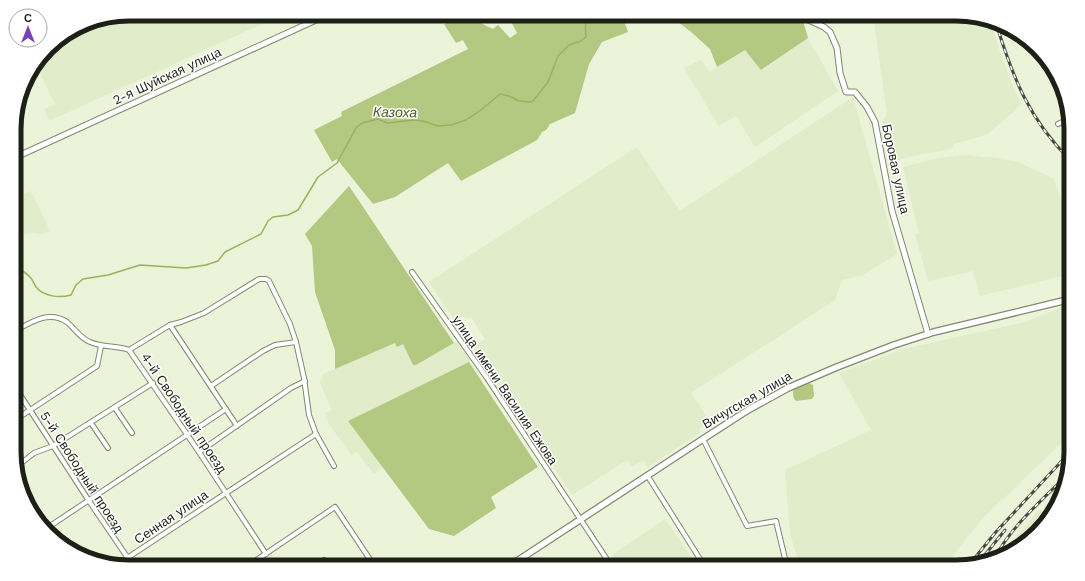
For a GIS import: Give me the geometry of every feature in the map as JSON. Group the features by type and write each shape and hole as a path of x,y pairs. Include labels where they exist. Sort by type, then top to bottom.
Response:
{"main road":[{"name":"Вичугская улица","path":"518,560 748,410 788,388 887,347 928,334 1064,301"}],"street":[{"name":"2-я Шуйская улица","path":"21,155 314,21"},
{"name":"Боровая улица","path":"811,21 824,27 830,32 837,48 840,73 846,92 855,92 867,107 876,122 892,211 928,334"},
{"path":"1058,124 1063,121"},
{"name":"улица имени Василия Ежова","path":"412,272 487,378 607,560"},
{"path":"130,350 170,325 204,313 259,280 266,279 269,281 290,324 296,342 305,381 308,411 316,434 334,466"},
{"name":"4-й Свободный проезд","path":"21,328 36,320 52,317 66,322 81,338 90,342 101,346 118,347 130,350 266,554"},
{"path":"170,325 237,426"},
{"path":"211,386 274,345 296,342"},
{"path":"21,416 97,366 101,346"},
{"path":"199,452 291,388 305,381"},
{"path":"22,463 34,453 53,446 91,423 153,383"},
{"name":"5-й Свободный проезд","path":"21,396 128,559"},
{"path":"115,408 132,433"},
{"path":"51,526 226,409"},
{"path":"91,423 108,448"},
{"name":"Сенная улица","path":"128,559 316,434"},
{"path":"703,439 747,526 776,521 785,560"},
{"path":"647,475 701,560"},
{"path":"257,560 335,507 370,560"}],"shaded area":[{"path":"122,21 269,21 49,121 44,109 55,104 38,70 58,48 69,39 88,29 108,23"},
{"path":"874,21 963,21 993,28 1014,89 1022,104 989,133 953,144 954,147 946,150 891,162 882,122 887,115"},
{"path":"808,38 838,91 755,147 736,116 719,126 684,68 701,60 710,72 745,49 762,70"},
{"path":"853,97 897,254 863,275 842,280 835,300 691,393 710,422 699,429 701,432 648,467 643,460 632,467 627,460 572,495 473,346 485,339 471,317 466,319 464,316 455,321 429,282 637,147 680,211"},
{"path":"963,155 998,158 1021,163 1054,179 1060,197 1064,196 1064,275 980,296 973,271 928,281 915,234 919,234 903,167 938,158"},
{"path":"31,191 50,231 42,234 32,233 21,235 21,196"},
{"path":"1064,307 1064,441 981,520 950,560 798,560 790,534 785,470 871,430 839,373 903,349 1025,322"},
{"path":"457,341 471,361 348,421 383,467 374,474 357,452 352,455 328,423 325,413 332,410 320,383 323,374 395,343 403,344 413,365 416,365"},
{"path":"1039,510 1046,512 1027,533 1009,546"},
{"path":"665,519 693,560 615,560 612,555"}],"green space":[{"path":"454,21 476,21 493,29 498,25 510,38 517,33 511,21 624,21 628,32 602,42 589,64 575,113 550,124 537,140 461,181 448,163 395,197 373,204 337,159 332,162 314,130 342,116 341,112 468,49 463,40 456,43 444,24"},
{"path":"676,21 803,21 808,38 761,70 745,50 717,67 710,49"},
{"path":"349,186 454,343 416,365 413,365 403,344 397,347 395,343 335,369 335,350 315,292 312,246 305,234"},
{"path":"469,362 538,467 491,497 496,508 454,536 429,529 348,421"},
{"path":"809,383 813,385 814,396 812,399 796,401 793,395 794,389"}],"waterway":[{"name":"Казоха","path":"21,270 32,279 36,287 43,293 52,296 62,296 71,295 76,285 83,279 108,275 140,265 186,268 206,265 218,261 225,252 261,234 268,221 273,217 288,215 298,210 318,177 337,163 356,128 362,123 378,119 387,123 413,120 423,121 438,126 451,125 466,120 500,94 509,96 519,101 533,101 548,82 558,56 569,45 581,41 586,37 585,27 588,21"}],"railway":[{"path":"998,30 1009,62 1024,97 1044,129 1064,154"},
{"path":"974,558 995,533 1063,459"},
{"path":"999,551 1018,524 1059,483"},
{"path":"984,556 1005,530"}]}
